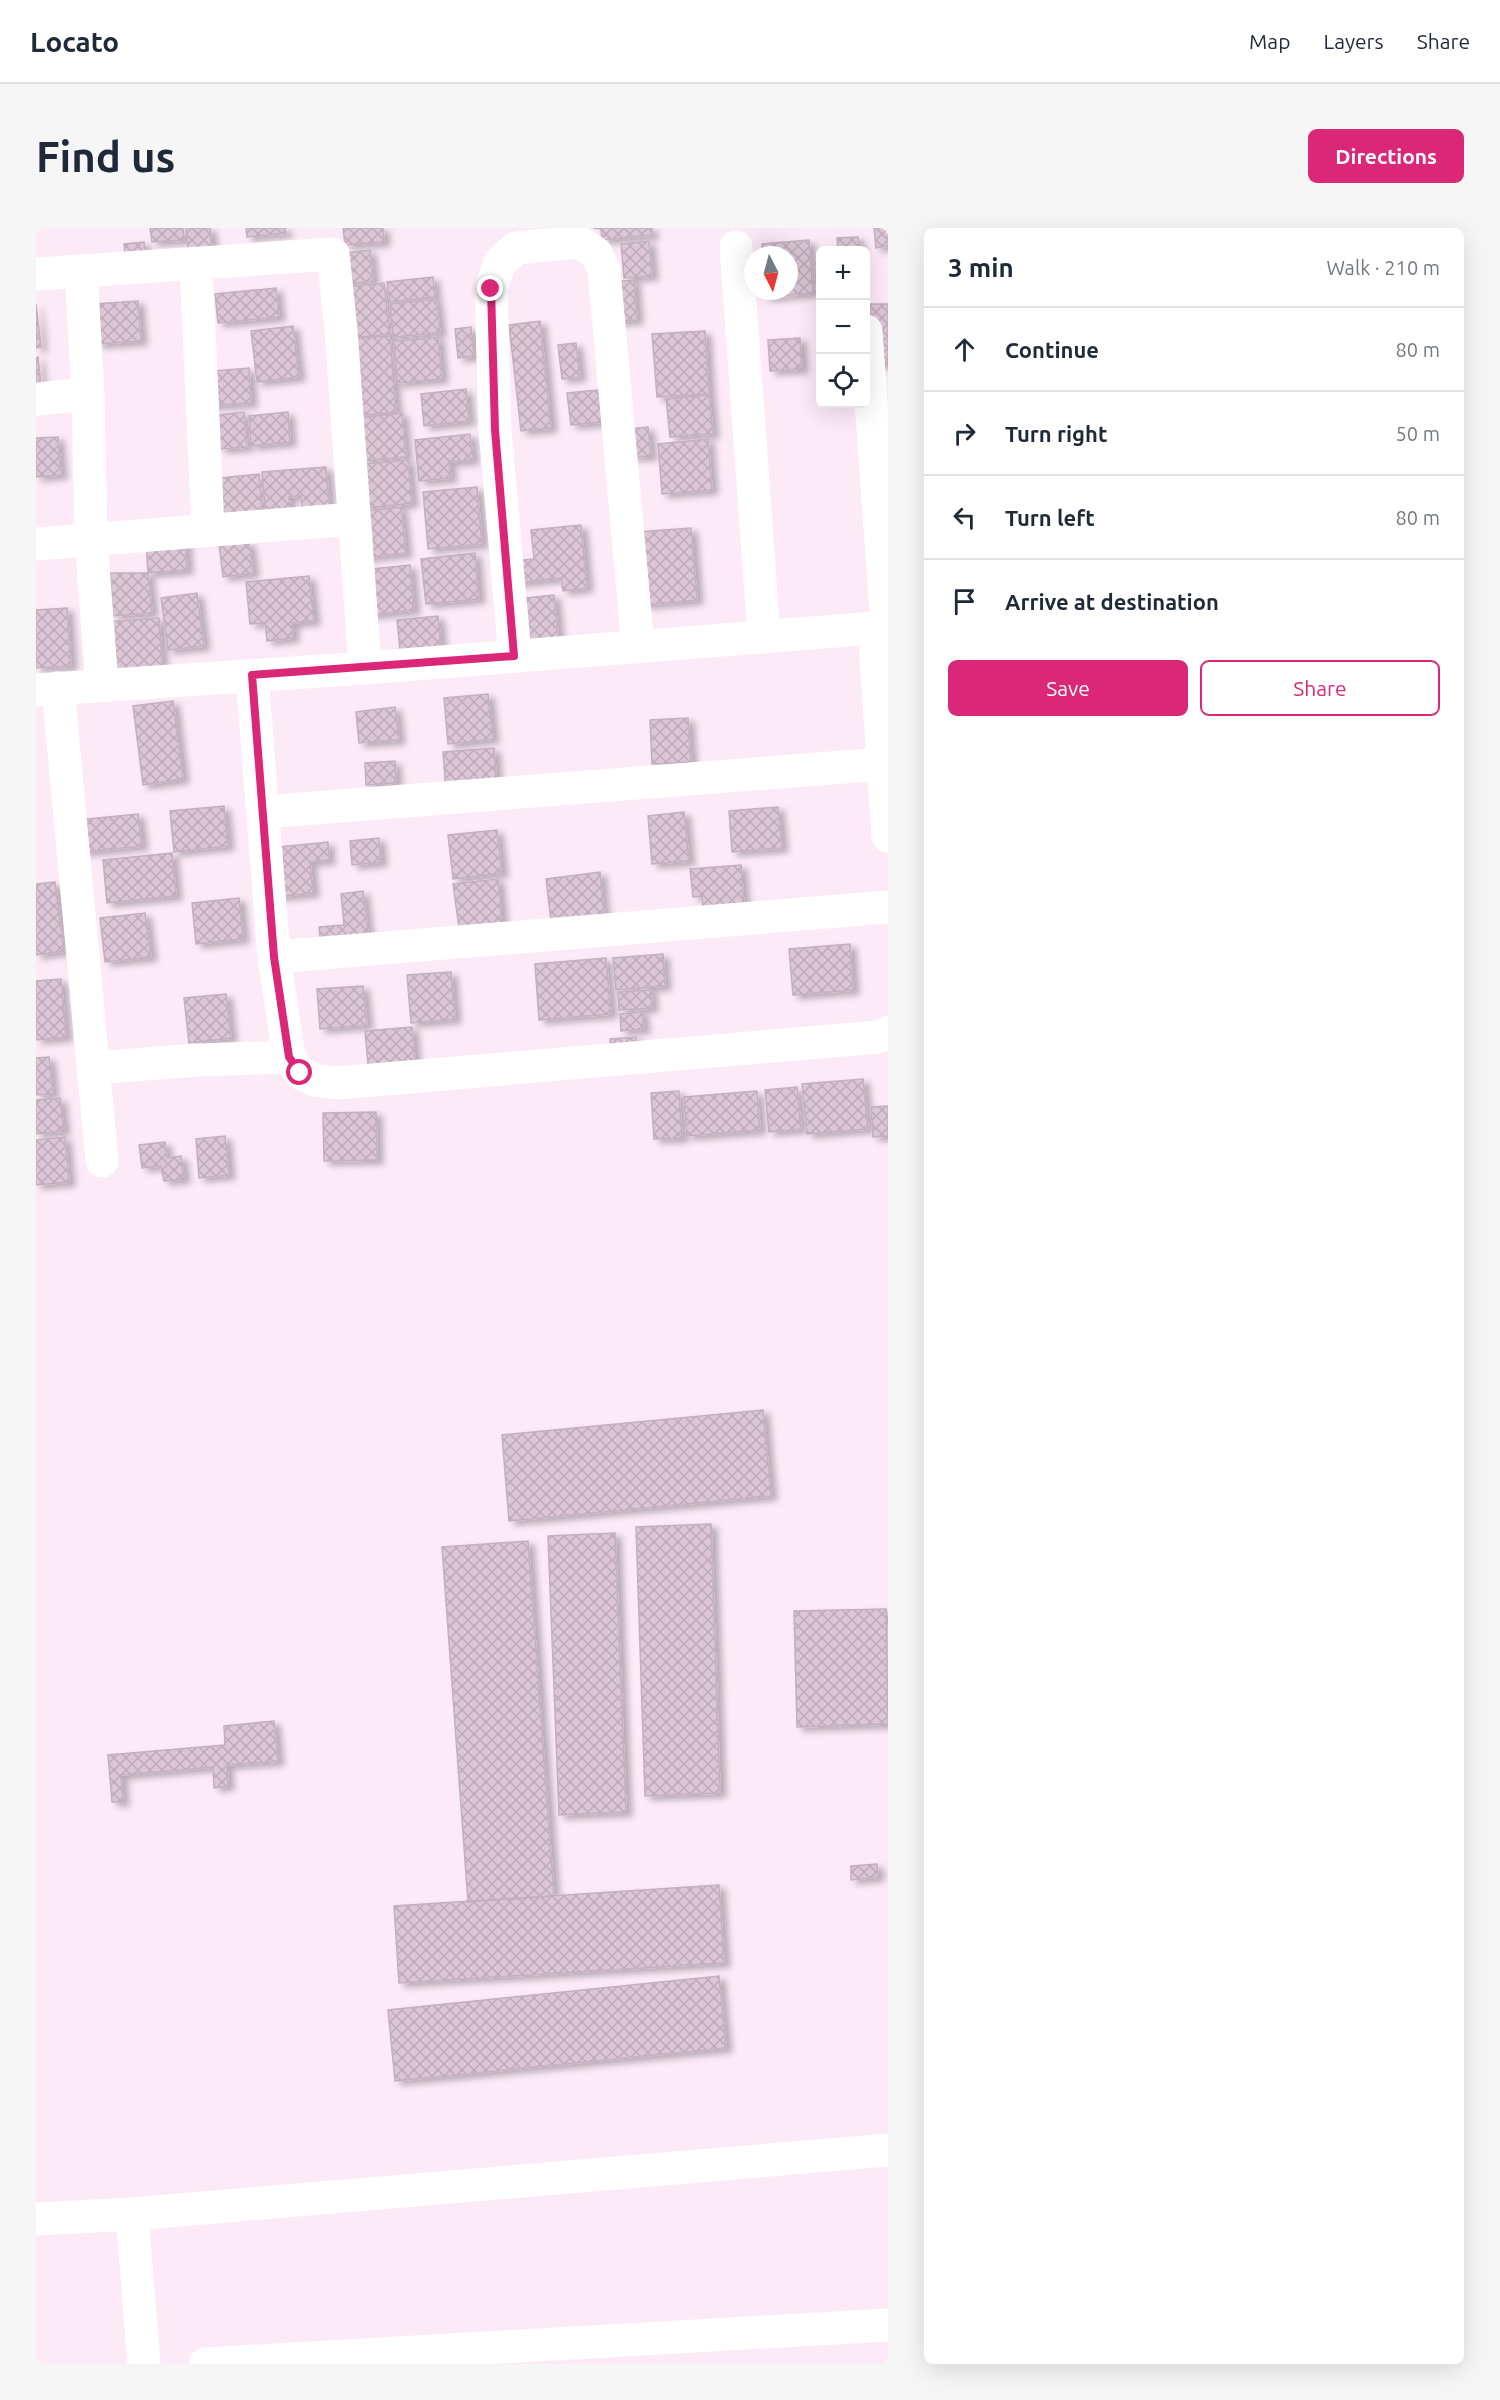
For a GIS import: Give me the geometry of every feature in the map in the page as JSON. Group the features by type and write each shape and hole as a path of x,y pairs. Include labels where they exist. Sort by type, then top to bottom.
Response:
{"street":[{"path":"514,656 495,430 491,289 500,262 516,248 579,242 596,253 604,270 638,647"},
{"path":"736,247 764,637"},
{"path":"36,274 333,254 341,330 365,668"},
{"path":"196,264 208,529"},
{"path":"81,271 88,394 91,539 102,685"},
{"path":"867,354 883,627 883,764 888,836"},
{"path":"36,399 88,394"},
{"path":"36,543 353,519"},
{"path":"102,1161 93,1068 47,689 365,668 883,627"},
{"path":"252,675 274,957 289,1057 300,1073 315,1080 338,1083 878,1037 888,1032"},
{"path":"263,812 883,764"},
{"path":"274,957 888,907"},
{"path":"93,1068 197,1060 289,1057"},
{"path":"36,2219 132,2214 888,2150"},
{"path":"132,2214 144,2364"},
{"path":"206,2364 888,2325"}],"building":[{"path":"150,228 183,228 184,240 152,242"},
{"path":"186,228 210,228 213,260 189,263"},
{"path":"246,228 285,228 286,233 247,237"},
{"path":"343,228 383,228 384,242 345,245"},
{"path":"593,228 652,228 652,235 602,240 601,229"},
{"path":"874,228 888,228 888,246 876,248"},
{"path":"858,237 859,246 838,246 837,238"},
{"path":"809,240 813,293 798,294 798,246 762,246 762,244"},
{"path":"649,241 652,276 624,278 621,244"},
{"path":"144,242 146,261 126,263 124,244"},
{"path":"370,250 373,281 341,285 337,254"},
{"path":"433,277 435,297 390,302 387,282"},
{"path":"634,280 637,320 611,322 607,282"},
{"path":"384,283 390,334 350,338 344,287"},
{"path":"276,288 279,317 218,323 215,294"},
{"path":"436,299 440,333 393,337 390,304"},
{"path":"138,301 141,341 97,344 94,304"},
{"path":"36,304 41,347 36,348"},
{"path":"870,304 888,304 888,364 874,365"},
{"path":"540,321 551,428 521,431 509,325"},
{"path":"293,326 299,377 257,382 251,331"},
{"path":"471,327 474,356 458,358 455,329"},
{"path":"705,331 709,394 657,397 652,334"},
{"path":"390,336 396,412 356,416 350,339"},
{"path":"438,337 442,379 397,383 394,341"},
{"path":"800,338 802,369 770,371 768,340"},
{"path":"576,343 580,377 562,379 558,345"},
{"path":"38,357 42,395 36,396 36,358"},
{"path":"249,368 251,403 207,406 204,372"},
{"path":"466,389 469,421 424,426 421,394"},
{"path":"598,390 602,422 571,425 567,393"},
{"path":"709,395 713,434 670,437 666,399"},
{"path":"244,412 247,447 220,449 217,415"},
{"path":"288,412 290,442 251,446 249,416"},
{"path":"402,413 406,457 362,461 358,418"},
{"path":"648,427 651,456 631,457 629,429"},
{"path":"470,434 473,460 449,462 451,478 419,481 415,440"},
{"path":"58,437 61,475 36,477 36,438"},
{"path":"708,439 712,490 662,494 658,444"},
{"path":"408,460 412,503 359,509 355,465"},
{"path":"326,467 330,512 302,514 301,496 289,497 291,516 266,518 262,472"},
{"path":"259,474 263,516 215,521 211,479"},
{"path":"477,487 482,544 428,549 423,492"},
{"path":"401,507 406,553 362,558 357,512"},
{"path":"581,525 587,588 563,591 561,578 515,583 513,561 534,559 531,530"},
{"path":"691,528 697,600 643,605 637,532"},
{"path":"185,537 187,570 148,573 146,540"},
{"path":"249,542 253,573 223,577 219,545"},
{"path":"475,553 479,599 426,604 421,559"},
{"path":"410,565 414,610 367,615 362,570"},
{"path":"110,573 148,573 152,613 113,616"},
{"path":"309,576 314,621 292,623 293,638 267,641 265,623 250,624 246,582"},
{"path":"197,593 204,646 168,650 161,598"},
{"path":"554,595 559,642 521,646 516,599"},
{"path":"67,608 71,666 36,668 36,610"},
{"path":"438,616 442,656 401,660 397,620"},
{"path":"159,618 163,675 107,678 103,622"},
{"path":"488,694 493,739 448,744 444,698"},
{"path":"173,701 183,779 143,785 133,706"},
{"path":"395,707 399,740 359,743 356,712"},
{"path":"688,718 691,762 652,764 650,720"},
{"path":"494,748 497,788 446,792 443,752"},
{"path":"395,761 396,783 366,785 365,763"},
{"path":"224,806 228,846 174,852 170,811"},
{"path":"778,807 782,848 732,852 729,811"},
{"path":"684,812 689,861 652,864 648,816"},
{"path":"138,814 142,846 82,852 78,820"},
{"path":"497,830 502,873 453,879 448,835"},
{"path":"379,838 381,862 352,865 350,841"},
{"path":"328,842 329,860 310,862 313,893 274,897 269,848"},
{"path":"172,853 176,896 107,903 103,860"},
{"path":"741,865 744,907 703,911 702,896 693,897 690,869"},
{"path":"600,872 604,915 551,921 546,879"},
{"path":"498,879 502,923 459,928 453,884"},
{"path":"55,882 64,951 36,955 36,884"},
{"path":"363,891 369,943 321,948 319,927 344,925 341,894"},
{"path":"239,898 243,939 196,944 192,903"},
{"path":"145,913 151,957 105,962 100,918"},
{"path":"850,944 853,990 793,995 789,949"},
{"path":"663,954 665,986 616,990 613,958"},
{"path":"606,958 611,1014 539,1020 535,964"},
{"path":"451,972 455,1019 411,1023 407,975"},
{"path":"61,979 66,1037 36,1040 36,981"},
{"path":"363,986 367,1025 320,1029 317,989"},
{"path":"651,990 652,1008 619,1010 618,992"},
{"path":"226,994 231,1038 189,1043 184,998"},
{"path":"642,1012 644,1029 621,1031 620,1014"},
{"path":"412,1027 416,1071 369,1075 365,1031"},
{"path":"636,1037 637,1053 611,1055 610,1039"},
{"path":"49,1057 53,1094 36,1095 36,1058"},
{"path":"863,1079 868,1129 807,1134 802,1084"},
{"path":"797,1087 801,1129 769,1132 765,1090"},
{"path":"679,1091 682,1138 654,1139 651,1093"},
{"path":"757,1091 760,1130 687,1136 684,1097"},
{"path":"60,1098 64,1131 36,1134 36,1100"},
{"path":"888,1106 888,1136 873,1137 871,1107"},
{"path":"376,1112 377,1160 324,1161 323,1113"},
{"path":"225,1136 229,1175 199,1178 196,1139"},
{"path":"65,1137 69,1182 36,1185 36,1140"},
{"path":"165,1142 167,1158 181,1156 184,1179 164,1181 161,1166 142,1168 139,1145"},
{"path":"763,1410 771,1496 509,1521 502,1435"},
{"path":"711,1524 720,1793 645,1796 636,1527"},
{"path":"615,1533 626,1812 559,1815 548,1536"},
{"path":"528,1541 554,1896 468,1902 442,1547"},
{"path":"886,1609 888,1724 797,1727 794,1611"},
{"path":"274,1721 278,1761 227,1765 228,1786 214,1788 213,1767 121,1775 123,1802 112,1802 108,1755 225,1745 224,1726"},
{"path":"877,1864 878,1877 851,1880 851,1866"},
{"path":"719,1885 724,1963 399,1983 394,1906"},
{"path":"719,1976 726,2048 395,2081 388,2010"}],"route":[{"path":"300,1073 289,1057 274,957 252,675 514,656 495,430 490,328 491,289"}]}
